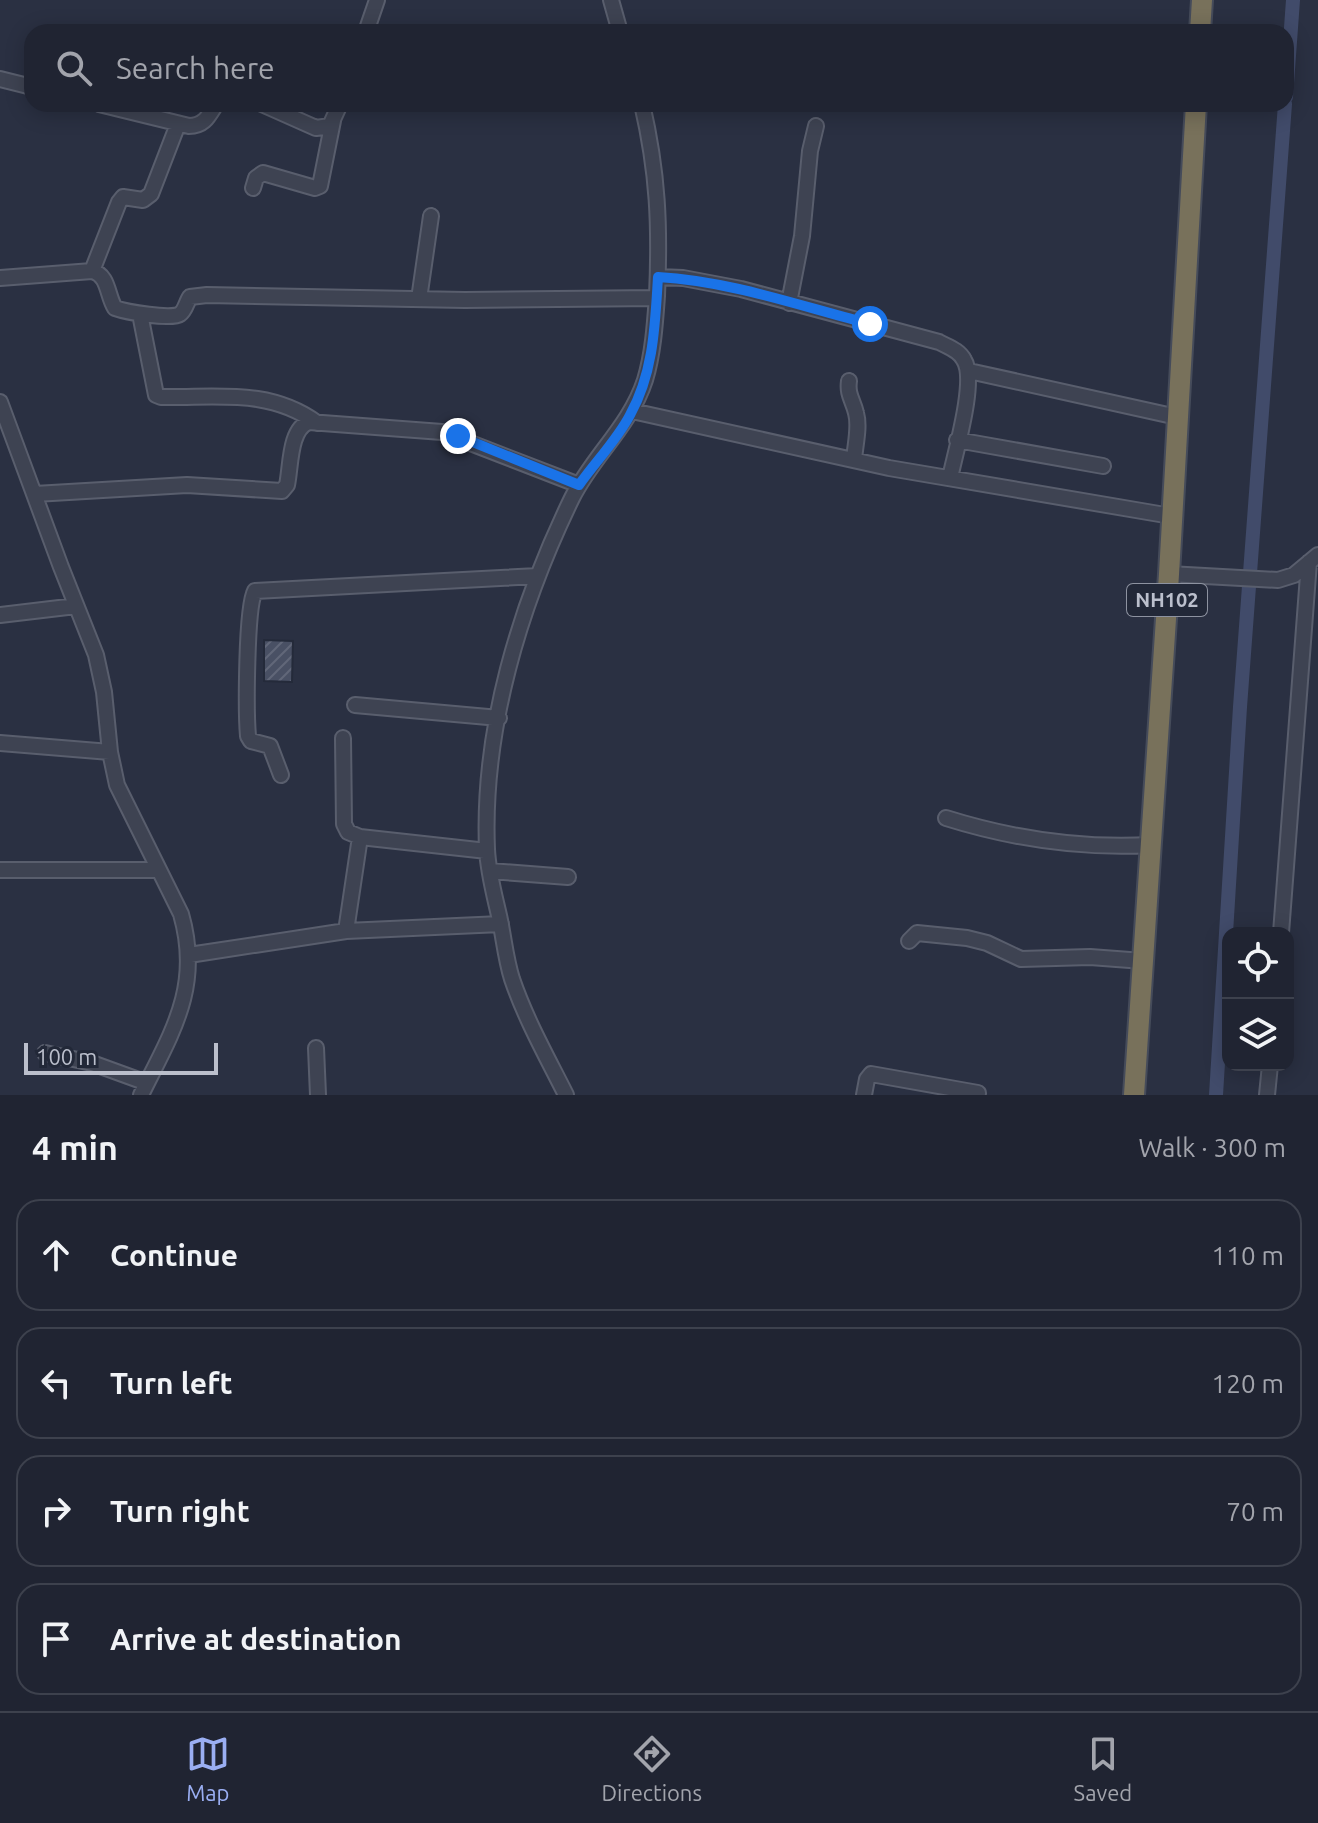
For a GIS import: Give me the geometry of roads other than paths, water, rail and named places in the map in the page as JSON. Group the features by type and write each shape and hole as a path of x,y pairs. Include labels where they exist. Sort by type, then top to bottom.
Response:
{"highway":[{"path":"1200,24 1202,0"},
{"name":"NH102","path":"1134,1095 1169,574 1191,112"}],"street":[{"path":"369,24 377,0"},
{"path":"611,0 618,24"},
{"path":"0,79 24,85"},
{"path":"131,112 198,126 211,112"},
{"path":"280,112 316,128 324,128 333,121"},
{"path":"253,188 256,178 263,173 315,188 320,186 337,112"},
{"path":"566,1095 516,991 487,851 489,780 514,650 538,576 579,485 632,411 650,363 660,229 653,156 644,112"},
{"path":"92,271 119,202 123,197 143,200 151,194 178,124"},
{"path":"789,303 802,236 810,151 816,126"},
{"path":"419,299 431,216"},
{"path":"0,278 99,272 115,308 140,314 180,314 194,295 419,299 656,298"},
{"path":"658,277 711,282 939,342 959,352 969,371 950,478"},
{"path":"140,314 156,395 167,398 264,399 289,405 317,423"},
{"path":"969,371 1177,417"},
{"path":"849,381 849,399 857,421 854,460"},
{"path":"0,402 101,669 110,752 117,785 181,914 188,937 190,966 179,1015 144,1089 92,1063 45,1053"},
{"path":"632,411 854,460 1171,516"},
{"path":"35,494 187,485 282,491 287,485 297,432 304,423 442,432 579,485"},
{"path":"957,440 1103,466"},
{"path":"1169,574 1278,580 1294,575 1314,558"},
{"path":"1282,927 1314,558"},
{"path":"281,775 270,746 251,741 248,736 249,629 251,598 255,591 538,576"},
{"path":"0,615 76,606"},
{"path":"355,705 499,718"},
{"path":"343,738 344,824 348,832 360,837 487,851"},
{"path":"0,743 110,752"},
{"path":"946,818 1039,841 1098,846 1151,845"},
{"path":"346,931 360,837"},
{"path":"0,870 159,870"},
{"path":"490,871 568,877"},
{"path":"189,955 346,931 501,924"},
{"path":"909,941 917,933 941,934 987,943 1021,959 1090,957 1143,961"},
{"path":"316,1048 318,1095"},
{"path":"1267,1095 1269,1071"},
{"path":"864,1095 867,1077 874,1074 978,1093"}],"waterway":[{"path":"1291,24 1293,0"},
{"path":"1216,1095 1240,707 1284,112"}]}
